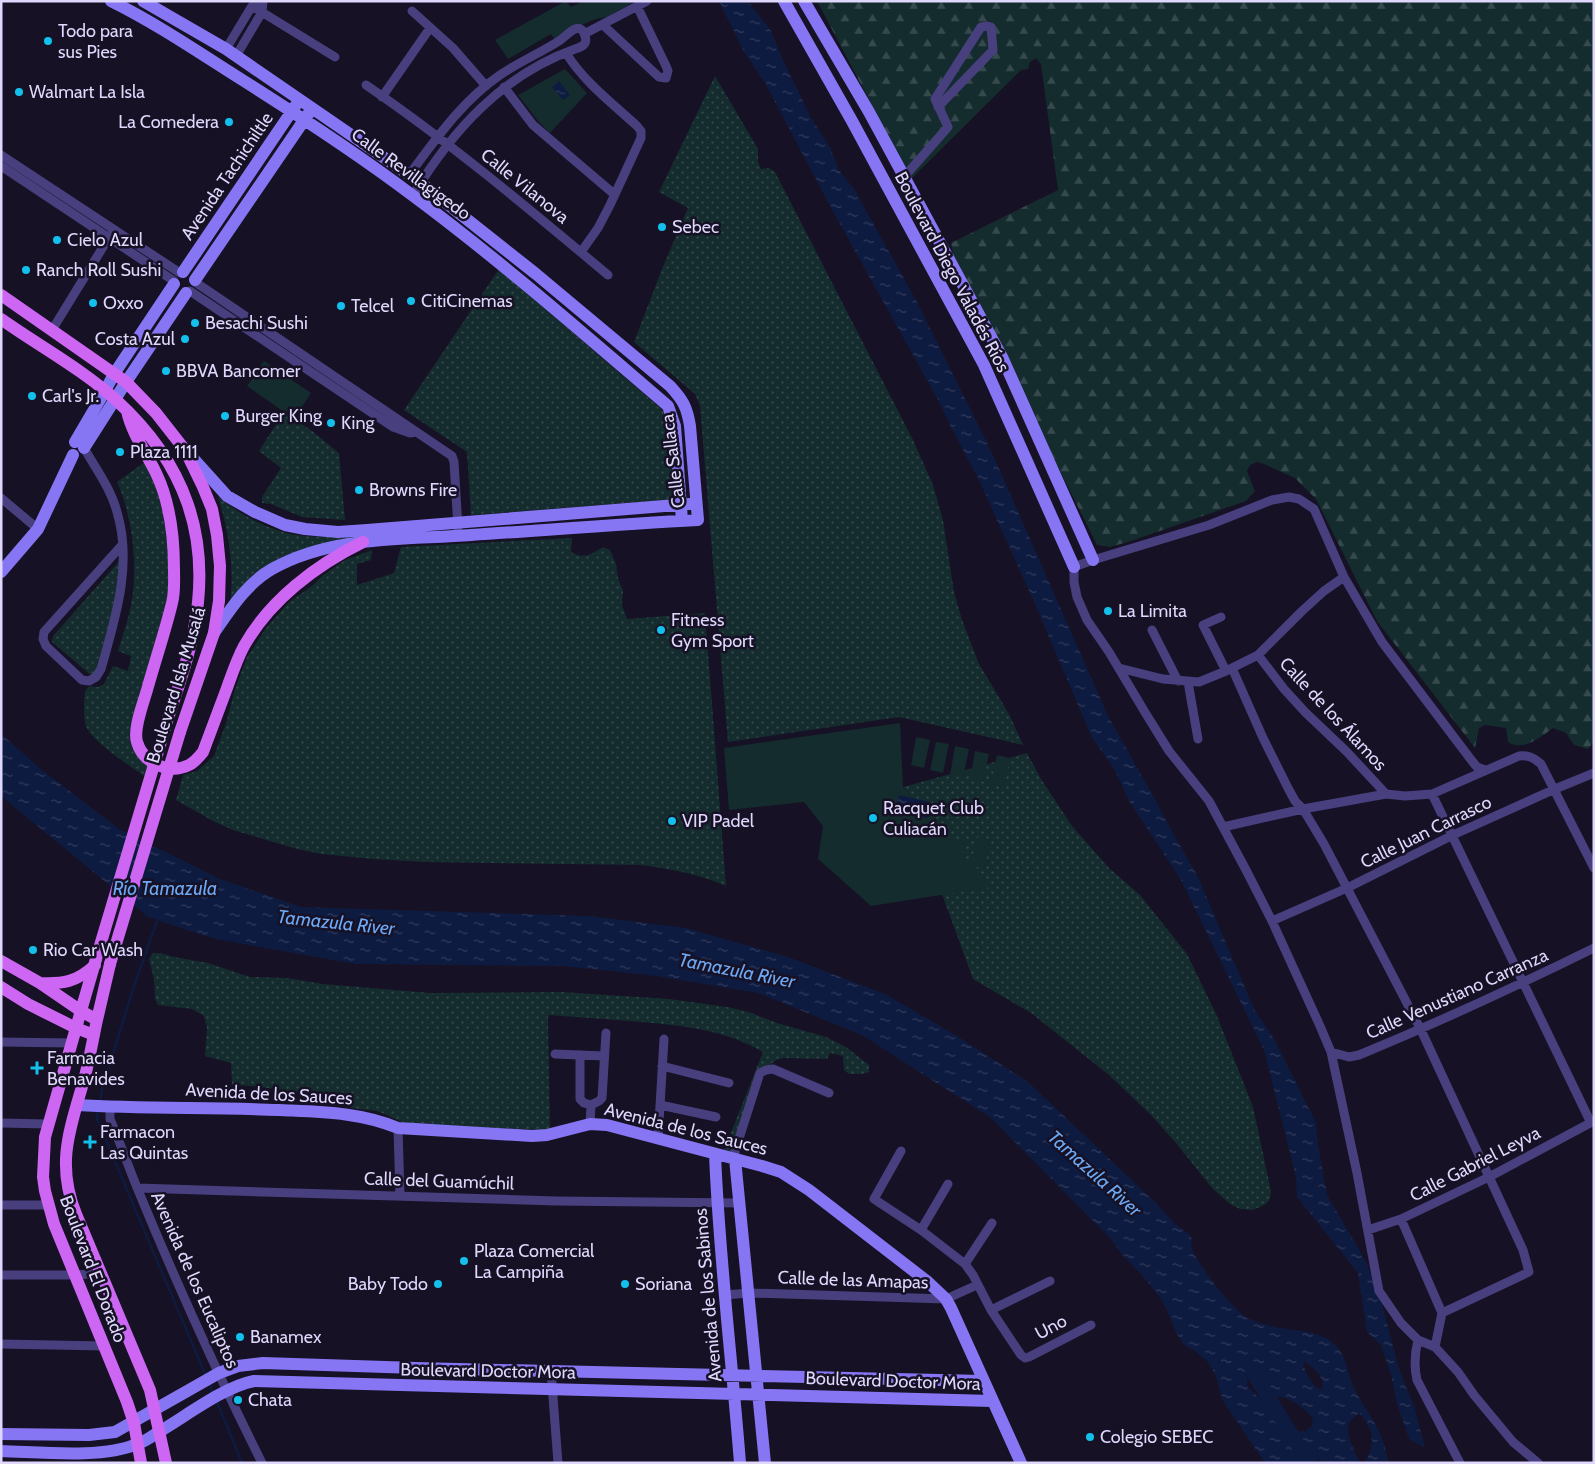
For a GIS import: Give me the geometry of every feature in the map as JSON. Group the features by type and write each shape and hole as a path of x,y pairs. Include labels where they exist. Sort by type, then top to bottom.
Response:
{"main road":[{"name":"Boulevard Isla Musalá","path":"1,295 126,382 156,413 186,450 212,509 217,535 220,566 219,601 214,633 180,732 110,964 98,1020"},
{"name":"Boulevard Isla Musalá","path":"1,319 105,391 148,433 179,480 196,528 199,552 198,596 194,629 76,1028"},
{"path":"127,411 130,425 149,458 162,488 168,508 173,540 173,596 136,737 144,754 153,763 174,769 194,762 203,752 236,662 264,616 297,584 337,555 363,542"},
{"path":"1,962 40,983 81,1011 98,1020"},
{"path":"40,983 56,984 75,980 96,962"},
{"path":"1,987 28,1004 94,1035"},
{"name":"Boulevard El Dorado","path":"98,1020 88,1065 83,1105 67,1144 66,1176 70,1199 150,1390 166,1463"},
{"name":"Boulevard El Dorado","path":"76,1028 47,1124 43,1152 43,1177 48,1205 134,1423 141,1463"}],"street":[{"name":"Calle Revillagigedo","path":"111,1 125,4 292,112 413,196 487,253 668,406"},
{"name":"Calle Revillagigedo","path":"143,1 231,52 421,183 536,274 670,386 682,399"},
{"path":"584,34 647,1"},
{"name":"Boulevard Diego Valadés Ríos","path":"784,1 852,121 984,366 1074,567"},
{"name":"Boulevard Diego Valadés Ríos","path":"804,1 869,112 1002,357 1093,560"},
{"path":"231,52 258,3"},
{"path":"258,3 262,12 335,57"},
{"path":"603,25 659,77 666,78 668,71 666,66 637,6"},
{"path":"231,52 262,12"},
{"path":"412,12 453,48 486,86"},
{"path":"904,177 948,127 938,107 935,100 981,27 991,27 993,50 938,107"},
{"path":"382,97 430,28"},
{"path":"410,175 438,137 472,98 486,86 515,65 562,40 574,29 578,29 584,34 586,39 582,48 566,53 521,76 504,87 476,112 448,145 413,196"},
{"path":"566,53 572,63 595,88 641,131 641,138 598,228 581,252"},
{"path":"515,65 521,76"},
{"name":"Calle Vilanova","path":"366,85 438,137 529,208 608,275"},
{"path":"504,87 533,125 614,194"},
{"name":"Avenida Tachichiltle","path":"80,445 114,374 301,99"},
{"name":"Avenida Tachichiltle","path":"1,572 38,529 73,455 116,400 126,382 312,107"},
{"path":"1,155 111,234"},
{"path":"1,166 178,278"},
{"path":"52,330 111,234"},
{"path":"178,278 189,273 192,287"},
{"path":"178,278 177,290 192,287 452,456 458,530"},
{"path":"668,406 682,399"},
{"name":"Calle Sallaca","path":"668,406 675,426 682,521 698,520 690,426 688,412 682,399"},
{"path":"80,445 110,493 121,529 122,545 120,593 117,612 101,670 96,677 89,681 82,680 46,646 43,639 44,632 122,545"},
{"path":"186,450 227,496 255,512 285,525 305,529 338,532 458,530 682,521"},
{"path":"1485,770 1477,767 1472,761 1382,642 1344,577 1314,509 1299,499 1290,497 1272,500 1209,525 1074,567 1077,597 1087,620 1119,668 1169,751 1209,801 1272,921 1331,1052 1379,1291 1401,1323 1418,1340 1435,1347 1458,1372 1474,1395 1513,1442 1538,1463"},
{"path":"1,498 38,529"},
{"path":"214,633 249,588 270,570 288,561 328,547 410,538 458,530 697,504"},
{"path":"1119,668 1163,679 1199,682 1258,655 1301,612 1344,577"},
{"path":"1221,617 1203,625 1229,669 1295,801 1303,809 1324,844 1421,1030 1523,1250 1529,1272 1442,1313"},
{"path":"1152,630 1178,681"},
{"name":"Calle de los Álamos","path":"1258,655 1289,695 1347,752 1386,794"},
{"path":"1188,682 1198,739"},
{"path":"1223,827 1303,809 1386,794 1405,796 1432,794 1519,756 1530,756 1541,764 1594,868"},
{"name":"Calle Juan Carrasco","path":"1272,921 1347,888 1453,836 1594,772"},
{"path":"1432,794 1592,1122"},
{"name":"Calle Venustiano Carranza","path":"1331,1052 1349,1057 1359,1055 1421,1030 1524,983 1594,948"},
{"path":"580,1055 580,1098 584,1103 591,1105 602,1098 606,1033"},
{"path":"658,1140 664,1039"},
{"path":"1,1042 72,1043"},
{"path":"555,1054 604,1056"},
{"path":"662,1066 729,1083"},
{"path":"765,1463 735,1150 760,1073 773,1069 828,1093"},
{"name":"Avenida de los Sauces","path":"83,1105 340,1113 381,1121 398,1128 532,1136 547,1135 590,1124 607,1125 781,1172 928,1282 946,1299 1021,1463"},
{"path":"590,1124 591,1105"},
{"path":"660,1105 716,1117"},
{"name":"Avenida de los Eucaliptos","path":"107,1106 110,1119 137,1188 180,1290 225,1392 262,1463"},
{"name":"Calle Gabriel Leyva","path":"1368,1230 1401,1219 1489,1176 1592,1122"},
{"path":"1,1123 47,1124"},
{"path":"398,1128 400,1196"},
{"path":"901,1151 874,1199 920,1230 965,1264 992,1310 1050,1281"},
{"name":"Avenida de los Sabinos","path":"715,1154 724,1295 740,1463"},
{"path":"920,1230 948,1184"},
{"name":"Calle del Guamúchil","path":"137,1188 566,1201 740,1203"},
{"path":"1,1205 48,1205"},
{"path":"1401,1219 1442,1313 1435,1347"},
{"path":"965,1264 992,1223"},
{"path":"1,1275 101,1273"},
{"name":"Calle de las Amapas","path":"724,1295 750,1293 946,1299 977,1285"},
{"name":"Uno","path":"992,1310 1021,1355 1025,1358 1091,1325"},
{"path":"1418,1340 1415,1372 1417,1380 1460,1463"},
{"path":"1,1344 104,1346"},
{"name":"Boulevard Doctor Mora","path":"1,1434 89,1435 116,1432 217,1374 238,1366 263,1363 983,1381"},
{"path":"551,1371 558,1463"},
{"name":"Boulevard Doctor Mora","path":"1,1451 87,1453 115,1451 138,1444 225,1392 244,1383 263,1381 992,1401"}],"green space":[{"path":"566,1 571,7 584,1 636,1 607,17 595,19 555,40 551,34 508,59 495,40"},
{"path":"817,1 1594,1 1594,741 1588,749 1574,745 1566,733 1553,728 1532,742 1514,745 1508,742 1506,728 1485,725 1479,728 1475,748 1377,621 1316,499 1295,478 1264,464 1257,462 1250,465 1247,471 1255,491 1246,501 1131,541 1110,547 1097,545 954,258 951,243 1058,190 1041,64 1036,58 1030,62 1028,69 1021,70 911,179"},
{"path":"565,69 587,93 550,133 518,95"},
{"path":"715,76 758,149 758,162 761,169 769,168 775,172 913,440 933,485 943,520 954,592 962,620 979,664 1009,714 1023,745 899,717 728,742 700,406 695,394 634,342 688,208 659,192"},
{"path":"499,269 659,407 669,418 678,499 471,515 467,452 404,410"},
{"path":"264,361 311,393 294,419 247,386"},
{"path":"284,412 312,431 339,453 345,520 302,517 271,504 262,503 262,497 281,468 259,451"},
{"path":"145,462 164,505 171,582 133,729 151,766 146,777 113,754 96,739 89,732 84,718 85,691 90,686 98,687 104,684 113,666 128,671 131,656 118,651 132,599 134,564 132,535 126,507 117,482"},
{"path":"218,497 259,523 294,535 326,537 388,533 289,558 229,612 232,583 230,554 226,526"},
{"path":"572,538 571,552 580,556 588,555 603,547 610,550 623,591 622,605 627,619 705,613 726,886 705,878 641,865 426,862 322,854 297,849 233,830 176,800 183,775 197,771 214,756 247,657 266,628 289,602 345,560 372,550 371,560 357,564 357,585 394,573 401,547"},
{"path":"122,558 122,573 102,661 92,676 52,642 53,636"},
{"name":"Racquet Club Culiacán","path":"900,723 903,787 951,841 952,839 966,842 963,855 971,864 977,837 990,840 985,868 974,867 992,887 871,906 818,859 823,826 804,802 729,810 724,748"},
{"path":"916,737 930,740 924,768 911,765"},
{"path":"936,742 949,744 943,773 930,770"},
{"path":"955,746 969,749 963,778 950,775"},
{"path":"975,751 989,754 983,782 970,780"},
{"path":"1027,753 1041,779 1072,826 1109,868 1140,895 1187,954 1217,1016 1253,1107 1271,1191 1270,1199 1266,1204 1253,1210 1240,1209 1230,1204 1212,1188 1151,1115 1109,1075 1031,1013 973,979 903,787"},
{"path":"997,755 1010,758 1004,787 991,784"},
{"path":"153,953 208,963 250,977 287,978 323,984 431,993 561,992 669,999 727,1007 749,1012 777,1023 826,1037 846,1047 869,1065 869,1072 849,1074 844,1070 843,1056 830,1053 827,1059 783,1058 776,1060 764,1073 732,1152 724,1150 763,1052 731,1038 681,1026 549,1015 550,1129 409,1125 377,1111 350,1108 352,1105 348,1099 232,1085 231,1063 205,1056 207,1029 204,1016 192,1009 158,1005 155,999 154,979 149,959"}],"water":[{"path":"719,1 748,1 771,31 810,116 830,147 839,170 854,189 917,302 993,455 1108,716 1198,877 1254,1009 1274,1039 1316,1123 1327,1195 1365,1260 1379,1293 1399,1369 1415,1409 1425,1448 1409,1439 1381,1345 1367,1332 1358,1273 1297,1197 1296,1177 1264,1050 1181,880 1131,804 1113,767 1092,738 1035,604 979,480 937,398 836,217 764,81 744,52"},
{"path":"559,81 570,95 563,100 552,87"},
{"name":"Río Tamazula","path":"1,734 42,770 119,829 220,879 301,907 589,916 686,928 788,957 887,995 960,1038 1028,1082 1155,1202 1175,1224 1188,1233 1192,1239 1191,1244 1196,1258 1225,1297 1244,1316 1268,1325 1317,1334 1333,1343 1341,1353 1354,1388 1380,1434 1389,1463 1364,1463 1324,1463 1317,1459 1315,1463 1265,1463 1223,1401 1215,1374 1207,1361 1184,1345 1159,1296 1122,1255 1111,1239 991,1118 862,1035 758,993 657,976 564,966 356,964 215,939 148,917 1,796","holes":["1304,1362 1312,1367 1321,1378 1321,1390 1310,1379 1303,1365","1247,1379 1267,1391 1272,1398 1284,1397 1294,1402 1305,1410 1312,1419 1312,1424 1306,1431 1284,1432 1261,1400 1247,1386","1358,1414 1365,1419 1372,1437 1368,1457 1364,1463 1359,1461 1348,1431 1349,1423"]},
{"path":"899,795 930,802 927,818 895,812"}],"waterway":[{"path":"100,1101 133,989 157,921"},
{"path":"98,1111 97,1119 206,1376"},
{"name":"Tamazula River","path":"1252,1371 1309,1463"},
{"path":"209,1383 213,1395"},
{"path":"217,1402 242,1463"}],"place":[{"name":"Todo para sus Pies","path":"48,41"},
{"name":"Walmart La Isla","path":"19,92"},
{"name":"La Comedera","path":"229,122"},
{"name":"Sebec","path":"662,227"},
{"name":"Cielo Azul","path":"57,240"},
{"name":"Ranch Roll Sushi","path":"26,270"},
{"name":"CitiCinemas","path":"411,301"},
{"name":"Oxxo","path":"93,303"},
{"name":"Telcel","path":"341,306"},
{"name":"Besachi Sushi","path":"195,323"},
{"name":"Costa Azul","path":"185,339"},
{"name":"BBVA Bancomer","path":"166,371"},
{"name":"Carl's Jr.","path":"32,396"},
{"name":"Burger King","path":"225,416"},
{"name":"King","path":"331,423"},
{"name":"Plaza 1111","path":"120,452"},
{"name":"Browns Fire","path":"359,490"},
{"name":"La Limita","path":"1108,611"},
{"name":"Fitness Gym Sport","path":"661,630"},
{"name":"Racquet Club Culiacán","path":"873,818"},
{"name":"VIP Padel","path":"672,821"},
{"name":"Rio Car Wash","path":"33,950"},
{"name":"Farmacia Benavides","path":"37,1068"},
{"name":"Farmacon Las Quintas","path":"90,1142"},
{"name":"Plaza Comercial La Campiña","path":"464,1261"},
{"name":"Baby Todo","path":"438,1284"},
{"name":"Soriana","path":"625,1284"},
{"name":"Banamex","path":"240,1337"},
{"name":"Chata","path":"238,1400"},
{"name":"Colegio SEBEC","path":"1090,1437"}]}
